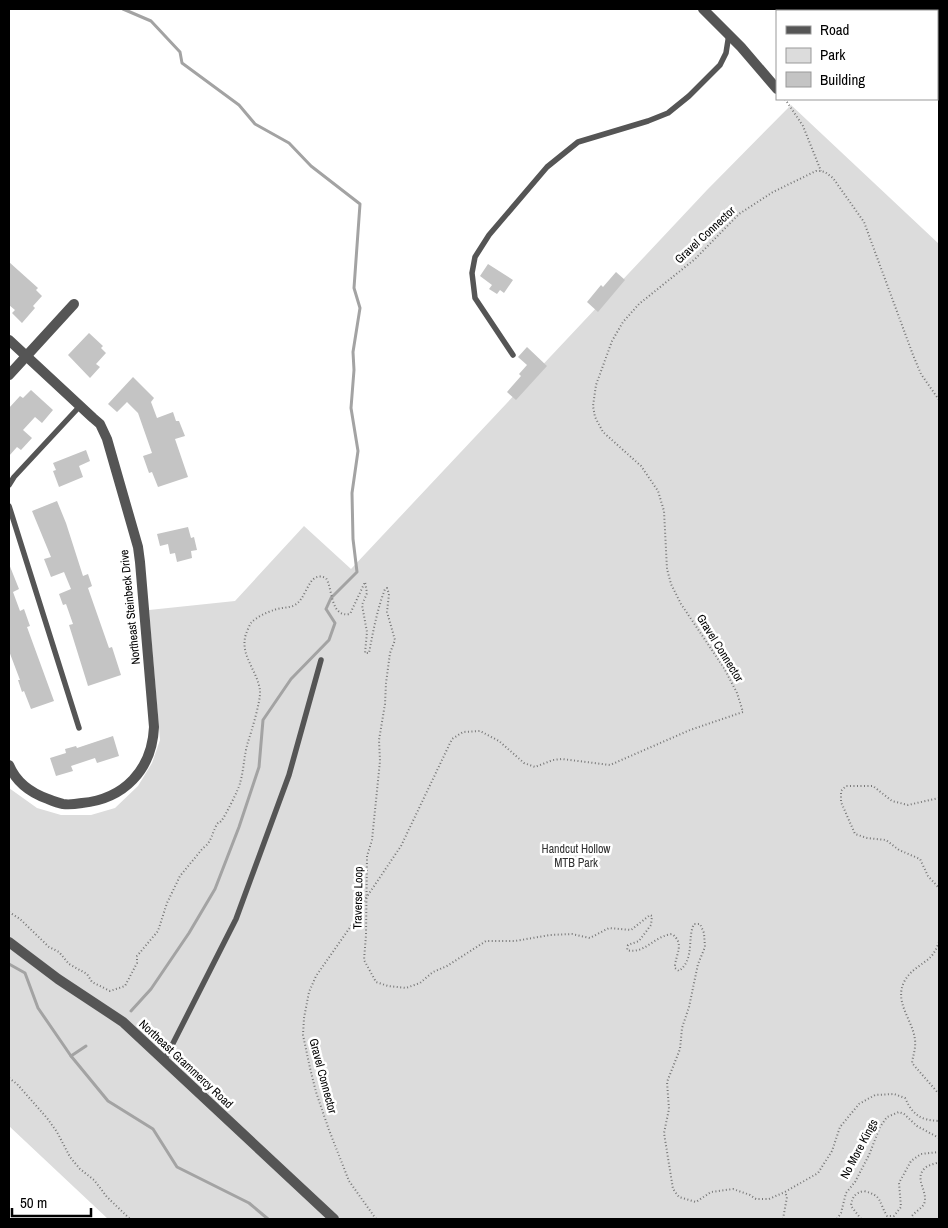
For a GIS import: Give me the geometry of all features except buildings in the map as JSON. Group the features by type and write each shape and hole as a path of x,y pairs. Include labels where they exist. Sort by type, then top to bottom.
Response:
{"street":[{"path":"703,9 729,34 776,88"},
{"path":"9,375 74,304"},
{"name":"Northeast Steinbeck Drive","path":"9,340 100,424 107,439 138,547 154,727 153,741 141,770 123,789 113,796 98,802 64,805 38,795 22,784 9,765"},
{"name":"Northeast Grammercy Road","path":"9,942 58,979 122,1022 334,1219"}],"lane":[{"path":"513,355 476,298 472,273 475,257 489,235 547,168 578,142 648,121 668,112 689,96 720,65 726,53 729,34"},
{"path":"9,485 14,477 80,406"},
{"path":"9,506 79,728"},
{"path":"164,1061 236,918 289,775 321,660"}],"path":[{"path":"786,100 803,126 821,171 833,178 864,222 921,374 939,400"},
{"name":"Gravel Connector","path":"376,1219 349,1180 316,1092 303,1035 305,1009 316,976 351,926 366,898 401,846 421,807 448,745 457,734 469,731 485,733 499,740 524,763 535,767 553,760 562,759 610,765 690,730 743,712 724,668 681,604 671,584 667,569 664,511 658,491 641,466 608,438 598,426 593,406 594,396 602,366 612,341 623,322 639,304 695,259 725,227 749,207 816,171 821,171"},
{"name":"Traverse Loop","path":"9,912 20,919 49,946 59,952 69,964 87,974 92,982 110,991 125,986 137,963 137,956 158,931 167,903 180,876 207,845 241,782 248,742 251,738 252,723 261,693 257,676 244,649 245,637 250,624 274,609 290,608 296,605 300,602 309,584 316,577 320,576 326,578 330,585 336,609 346,615 352,612 363,584 366,582 367,593 362,605 367,632 365,653 369,653 376,628 376,617 385,589 388,590 389,594 387,612 395,640 390,653 379,740 380,761 372,840 367,856 364,960 376,982 388,986 406,988 420,983 433,972 447,966 486,941 516,941 550,935 572,934 590,938 609,928 631,930 650,915 653,922 651,926 639,941 628,945 626,950 640,951 663,935 672,934 678,939 680,945 677,950 675,965 675,968 679,971 686,963 690,951 692,941 691,929 694,924 700,924 704,933 705,947 698,964 689,1007 682,1028 680,1049 667,1082 669,1110 664,1133 673,1189 679,1197 696,1202 711,1192 733,1189 756,1199 769,1199 818,1173 832,1151 840,1127 859,1104 875,1095 894,1094 905,1098 910,1111 915,1115 930,1121 939,1121"},
{"path":"939,798 908,805 892,801 873,786 846,786 841,791 841,802 855,834 867,838 886,840 899,850 920,859 928,876 939,888"},
{"path":"939,942 927,961 918,966 907,977 902,987 901,1001 914,1033 916,1049 912,1063 939,1094"},
{"path":"9,1078 17,1084 47,1118 57,1132 70,1157 80,1169 94,1180 130,1219"},
{"name":"No More Kings","path":"837,1219 841,1213 846,1193 857,1178 880,1127 887,1116 899,1112 904,1114 917,1126 939,1138"},
{"path":"861,1219 851,1206 851,1200 854,1195 864,1191 874,1193 880,1198 887,1216 894,1216 901,1207 899,1184 911,1161 921,1154 939,1152"},
{"path":"913,1219 912,1216 924,1204 925,1193 921,1187 920,1179 922,1172 924,1168 939,1162"},
{"path":"783,1219 787,1197 784,1192"}],"green space":[{"name":"Handcut Hollow MTB Park","path":"791,105 939,244 939,1219 108,1219 9,1126 9,788 37,808 61,815 91,815 115,808 138,786 152,763 160,740 149,610 235,601 304,526 351,569 707,190"}],"waterway":[{"path":"123,9 151,21 180,52 182,63 239,105 255,124 289,143 311,166 360,204 354,288 360,308 353,352 354,370 351,408 358,451 352,493 353,539 357,572 331,598 326,609 335,623 329,640 291,679 263,720 259,767 239,827 215,889 189,933 151,989 131,1011"},
{"path":"9,964 25,973 38,1008 71,1056 108,1101 153,1129 177,1167 249,1203 268,1219"},
{"path":"71,1056 86,1046"}]}
